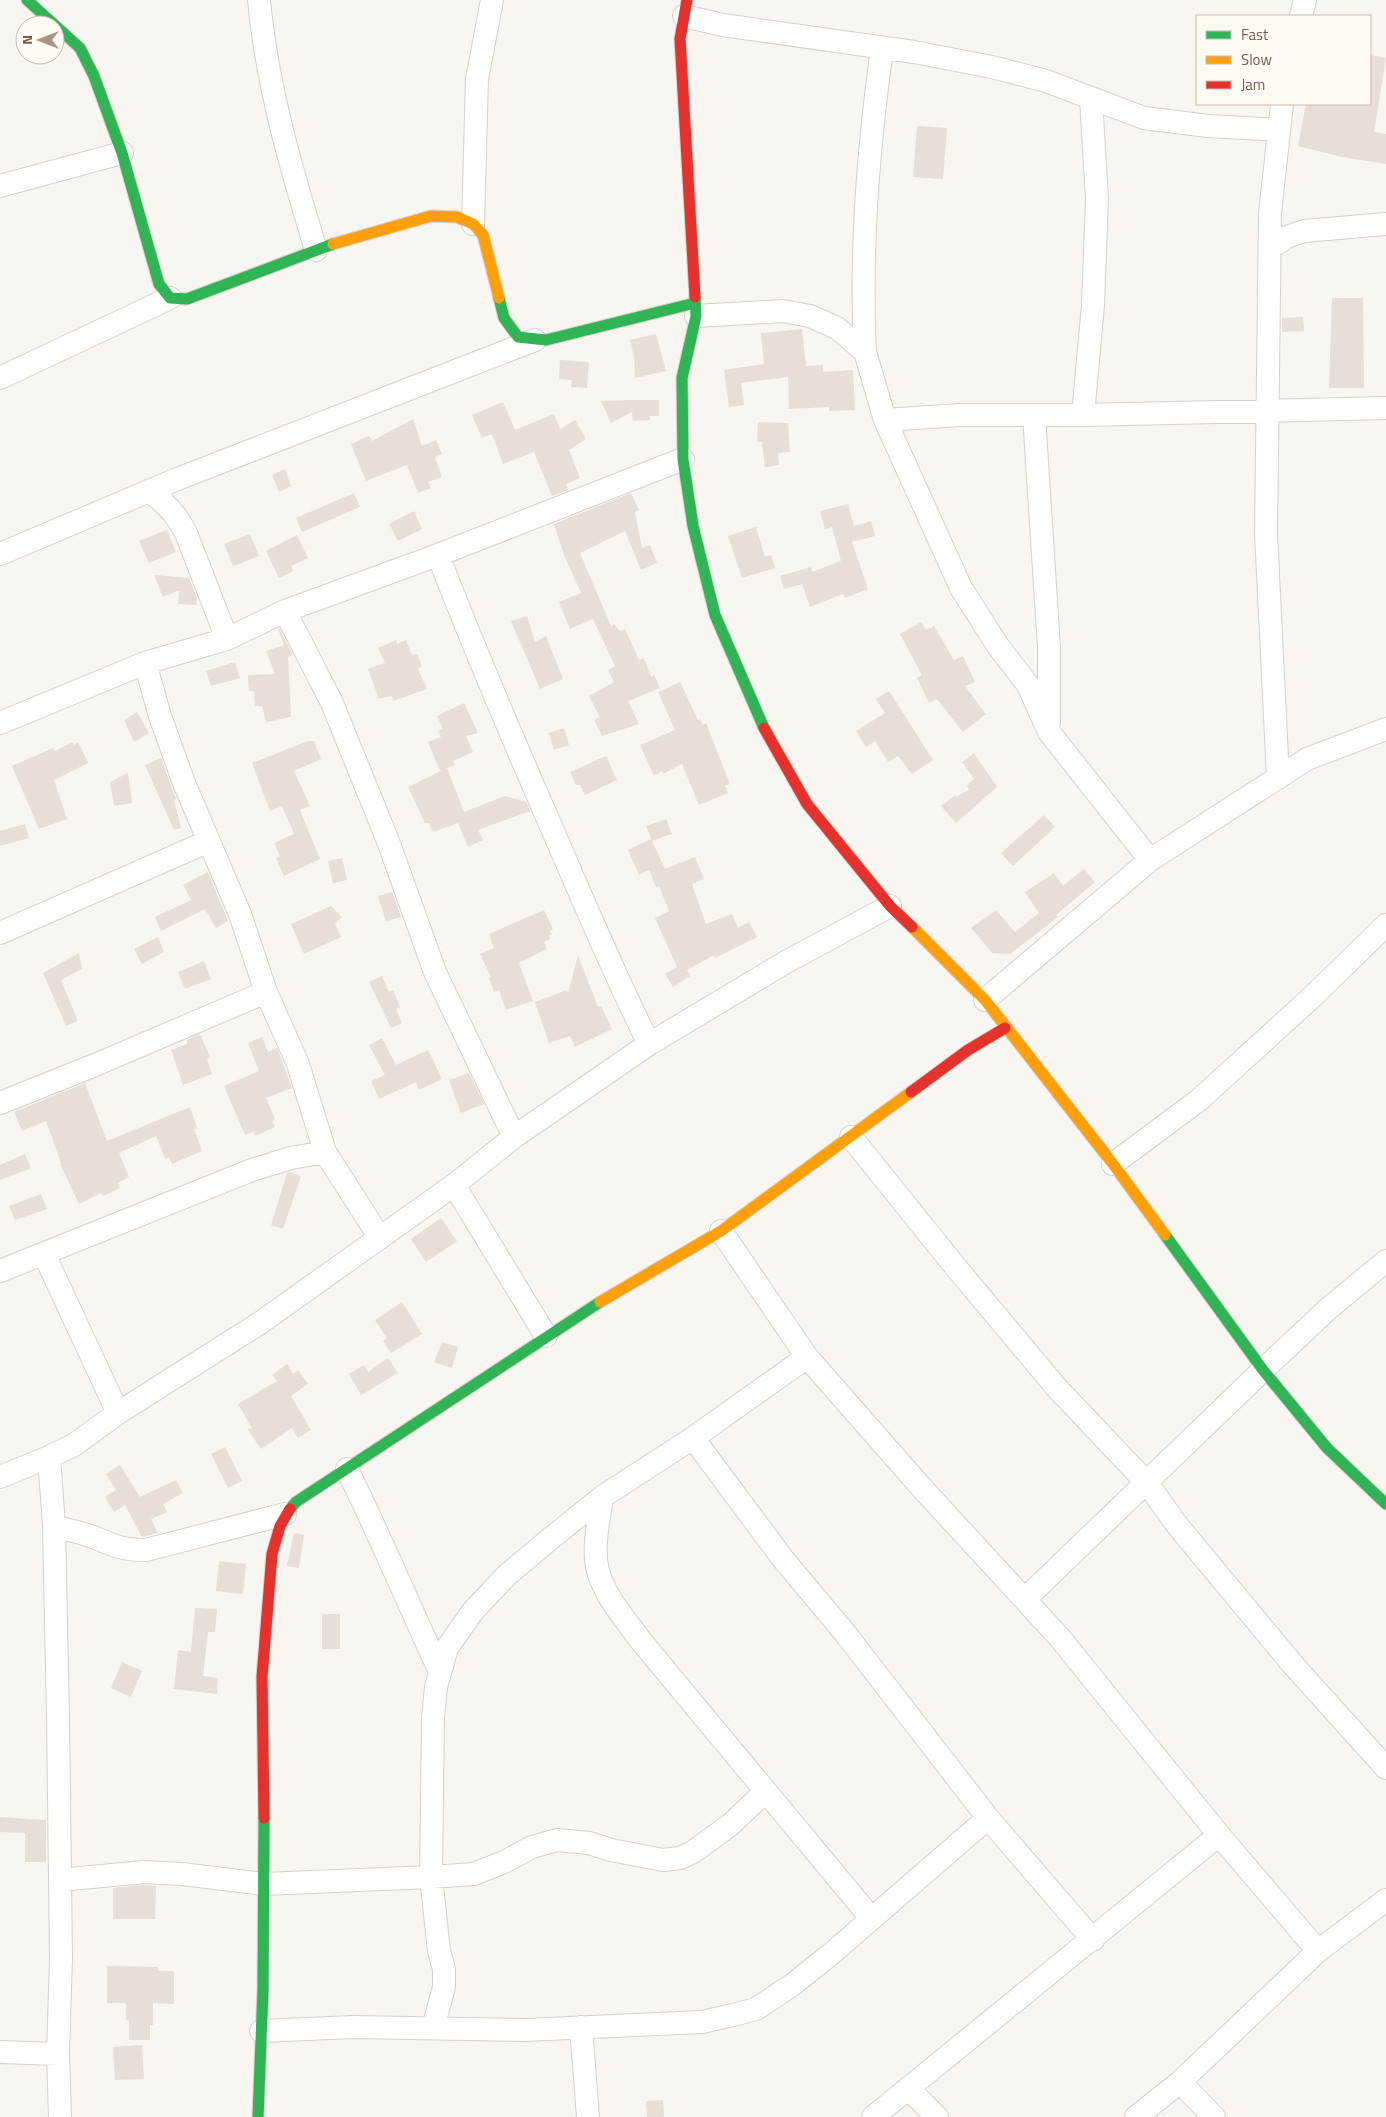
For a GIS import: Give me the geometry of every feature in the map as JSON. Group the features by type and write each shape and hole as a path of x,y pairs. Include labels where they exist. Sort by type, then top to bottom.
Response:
{"street":[{"path":"27,0 80,48 94,76 122,153 159,284 170,298"},
{"path":"259,0 274,96 288,158 316,250"},
{"path":"473,224 477,79 492,0"},
{"path":"1301,15 1304,0"},
{"path":"1279,130 1208,126 1144,118 1046,81 992,67 914,52 723,26 685,8 680,39 695,309 682,378 683,459 693,526 715,615 758,717 807,804 890,906 985,1000 1113,1164 1263,1370 1327,1448 1386,1504"},
{"path":"882,49 874,108 864,233 862,301 865,352 885,420 961,588 998,646 1028,684 1050,732 1150,860"},
{"path":"1083,415 1093,305 1096,200 1091,98"},
{"path":"1278,778 1266,533 1270,213 1282,105"},
{"path":"0,186 122,153"},
{"path":"0,378 170,298 187,299 340,241 431,216 457,217 473,224 483,235 504,318 518,336 535,340 546,340 695,309 783,311 810,316 837,328 865,352"},
{"path":"1270,248 1287,237 1304,231 1386,224"},
{"path":"0,554 148,491 535,340"},
{"path":"885,420 960,415 1083,415 1386,408"},
{"path":"1034,415 1049,648 1050,732"},
{"path":"0,723 146,663 227,639 286,611 438,555 683,459"},
{"path":"148,491 178,518 186,533 227,639"},
{"path":"438,555 462,618 528,774 623,992 649,1044"},
{"path":"286,611 332,703 388,841 434,972 514,1138"},
{"path":"146,663 166,733 184,783 240,914 266,992 298,1064 325,1152 380,1238"},
{"path":"985,1000 1150,860 1307,759 1386,729"},
{"path":"0,933 209,841"},
{"path":"2,1473 49,1457 74,1444 118,1413 260,1323 454,1185 514,1138 649,1044 786,962 890,906"},
{"path":"1113,1164 1199,1100 1311,998 1386,925"},
{"path":"0,1103 95,1065 266,992"},
{"path":"258,2117 264,1884 262,1677 272,1554 285,1514 296,1502 546,1336 624,1287 721,1231 968,1050 1005,1028"},
{"path":"851,1136 954,1265 1056,1387 1147,1483 1177,1525 1294,1666 1386,1768"},
{"path":"0,1271 252,1170 291,1158 325,1152"},
{"path":"454,1185 546,1336"},
{"path":"721,1231 807,1357 921,1487 1060,1638 1219,1835 1318,1951"},
{"path":"44,1254 118,1413"},
{"path":"1025,1600 1263,1370 1328,1309 1386,1261"},
{"path":"433,2028 444,1987 444,1969 439,1951 431,1878 433,1718 436,1687 447,1648 473,1611 507,1575 602,1497 692,1438 807,1357"},
{"path":"692,1438 783,1558 845,1633 988,1818 1093,1940"},
{"path":"49,1457 54,1526 60,1880 61,1958 58,2054 60,2117"},
{"path":"347,1469 380,1535 440,1672"},
{"path":"602,1497 596,1539 598,1570 607,1593 641,1641 872,1918"},
{"path":"54,1526 92,1537 110,1546 126,1550 146,1550 285,1514"},
{"path":"60,1880 144,1872 182,1874 264,1884 431,1878 474,1874 504,1862 532,1847 557,1840 589,1843 611,1850 663,1860 680,1858 693,1852 730,1825 765,1792"},
{"path":"261,2030 353,2027 525,2030 702,2022 756,2009 792,1985 988,1818"},
{"path":"872,2117 1093,1940 1219,1835"},
{"path":"1136,2117 1180,2082 1318,1951 1386,1900"},
{"path":"581,2027 588,2117"},
{"path":"0,2052 58,2054"},
{"path":"1180,2082 1214,2117"},
{"path":"908,2088 937,2117"}],"building":[{"path":"1371,55 1386,58 1374,132 1386,134 1386,164 1342,157 1298,146 1306,105 1371,105"},
{"path":"917,126 947,128 943,179 913,177"},
{"path":"1332,298 1363,298 1364,388 1329,388"},
{"path":"1303,317 1304,331 1282,332 1282,318"},
{"path":"802,329 806,366 823,365 823,372 853,370 855,410 829,411 829,407 789,409 788,377 741,383 744,405 729,407 724,370 764,364 761,333"},
{"path":"656,334 666,371 635,378 634,356 630,340"},
{"path":"560,360 589,362 587,388 571,387 572,380 559,379"},
{"path":"659,400 659,416 650,416 650,420 633,421 632,412 611,423 601,401"},
{"path":"503,402 515,430 554,414 560,429 575,420 586,439 569,450 580,478 566,484 568,490 552,496 534,452 503,464 492,434 482,438 472,415"},
{"path":"413,419 422,446 436,440 442,454 435,457 442,477 428,482 431,488 418,493 407,465 366,481 351,444 369,436 372,441"},
{"path":"758,422 788,423 790,452 778,453 779,465 765,467 762,442 757,442"},
{"path":"285,469 291,486 279,492 272,475"},
{"path":"354,493 360,507 302,532 296,518"},
{"path":"631,493 639,510 635,512 642,548 650,545 657,563 641,570 625,531 580,553 611,626 614,624 620,631 625,629 639,660 644,658 651,677 654,675 660,688 628,701 639,724 602,736 594,720 600,717 589,696 614,682 608,670 615,666 593,619 570,629 559,602 581,593 564,555 554,524"},
{"path":"848,504 854,526 871,521 875,536 852,542 868,589 845,598 843,594 810,607 802,584 784,589 780,576 811,567 812,572 841,561 832,527 825,529 820,511"},
{"path":"414,511 422,529 398,541 389,524"},
{"path":"756,527 765,557 771,555 775,568 742,578 728,536"},
{"path":"167,530 176,552 149,563 139,541"},
{"path":"250,534 259,556 233,566 224,544"},
{"path":"297,535 308,558 291,566 293,571 279,578 266,551"},
{"path":"154,575 189,578 197,598 196,605 178,604 179,590 163,597"},
{"path":"527,616 535,642 546,636 563,679 540,689 511,621"},
{"path":"921,622 926,630 934,626 954,660 963,656 975,682 965,686 986,714 963,732 937,699 929,703 917,678 922,675 900,634"},
{"path":"279,628 293,655 288,657 291,717 266,722 262,706 255,706 254,691 249,691 248,675 275,674 266,651 284,645"},
{"path":"396,640 397,644 406,640 412,655 417,654 422,666 418,669 427,689 393,701 392,696 379,699 368,669 385,663 378,648"},
{"path":"235,662 240,678 211,686 206,671"},
{"path":"680,682 698,720 700,719 703,725 706,723 730,784 725,786 728,793 699,805 682,764 663,774 662,771 654,776 640,745 675,730 658,692"},
{"path":"889,691 933,760 912,774 898,756 888,762 875,741 866,747 856,731 885,713 876,699"},
{"path":"464,703 478,733 466,736 473,752 453,761 455,765 440,771 428,742 441,737 438,731 443,729 437,716"},
{"path":"137,712 149,733 134,742 124,720"},
{"path":"564,728 569,745 554,750 549,733"},
{"path":"308,741 314,741 321,759 294,771 310,806 300,810 320,859 284,876 276,858 280,856 274,843 294,834 282,806 270,811 252,763"},
{"path":"73,742 74,745 78,742 88,763 54,780 67,819 39,829 12,766 53,748 55,751"},
{"path":"974,753 997,787 956,823 941,806 955,795 956,797 969,790 967,785 974,779 962,762"},
{"path":"606,756 617,780 585,795 580,785 576,785 570,772"},
{"path":"161,758 176,799 174,800 181,828 174,830 145,765"},
{"path":"447,768 464,812 505,796 526,802 530,811 478,830 483,840 468,847 458,823 433,832 429,823 425,823 408,787"},
{"path":"128,773 132,803 114,806 110,782"},
{"path":"1044,815 1055,827 1013,866 1001,853"},
{"path":"666,819 672,834 652,841 646,826"},
{"path":"25,824 29,838 0,846 0,831"},
{"path":"651,839 665,869 695,857 704,879 692,884 706,924 732,914 738,928 749,922 757,937 715,958 714,955 687,970 690,976 673,987 665,974 677,967 655,918 669,911 659,886 656,887 649,870 639,875 628,850"},
{"path":"342,858 347,880 333,883 328,861"},
{"path":"1084,869 1095,882 1056,915 1058,917 1010,954 992,953 971,928 996,910 1015,932 1039,913 1025,892 1054,873 1063,886"},
{"path":"208,872 228,921 216,928 205,909 161,931 155,917 191,900 183,885"},
{"path":"392,892 401,917 386,921 378,896"},
{"path":"331,906 342,917 335,923 341,937 304,954 291,924"},
{"path":"544,910 553,929 550,931 552,934 549,936 550,939 544,942 547,949 519,963 533,1001 506,1010 499,990 494,992 489,978 491,977 480,954 494,948 489,934"},
{"path":"158,937 164,952 142,964 134,949"},
{"path":"79,953 82,969 61,980 78,1021 66,1026 43,973"},
{"path":"578,955 598,1007 601,1006 612,1029 575,1047 570,1036 549,1043 535,1002 567,990 568,993"},
{"path":"204,961 211,979 185,989 178,972"},
{"path":"382,976 389,992 393,990 400,1007 396,1009 402,1023 391,1028 369,982"},
{"path":"200,1034 210,1056 207,1060 212,1074 183,1085 171,1050 187,1044 187,1040"},
{"path":"262,1037 268,1052 277,1048 292,1088 266,1098 275,1119 272,1121 275,1127 255,1136 253,1132 245,1135 224,1086 259,1071 248,1043"},
{"path":"382,1038 396,1065 428,1050 442,1079 419,1090 416,1082 379,1099 371,1081 385,1075 369,1045"},
{"path":"469,1073 484,1104 461,1113 449,1080"},
{"path":"85,1083 107,1141 190,1107 197,1128 194,1129 202,1151 172,1164 169,1157 165,1159 156,1136 119,1153 129,1177 118,1183 120,1188 103,1196 101,1193 79,1204 60,1164 46,1121 22,1131 14,1112"},
{"path":"25,1154 31,1168 0,1180 0,1165"},
{"path":"287,1173 301,1176 283,1229 271,1225"},
{"path":"41,1194 47,1209 15,1220 9,1206"},
{"path":"441,1218 457,1241 426,1262 411,1239"},
{"path":"402,1302 422,1334 391,1353 383,1341 387,1338 375,1320"},
{"path":"442,1342 458,1347 452,1368 434,1362"},
{"path":"388,1358 398,1373 361,1395 349,1374 364,1365 368,1372"},
{"path":"287,1364 293,1374 298,1370 308,1384 291,1396 311,1430 298,1438 292,1428 261,1449 248,1430 252,1428 238,1404 277,1381 272,1375"},
{"path":"225,1447 242,1481 228,1488 211,1454"},
{"path":"120,1465 140,1497 176,1480 183,1493 163,1504 167,1512 151,1519 158,1533 142,1537 125,1505 114,1512 105,1497 116,1490 106,1474"},
{"path":"294,1533 304,1535 299,1568 287,1566"},
{"path":"219,1561 246,1564 243,1594 216,1591"},
{"path":"195,1608 217,1609 215,1632 208,1632 203,1676 218,1678 217,1694 174,1689 178,1650 191,1652"},
{"path":"322,1614 340,1614 340,1649 322,1649"},
{"path":"122,1662 142,1671 131,1697 111,1688"},
{"path":"0,1817 46,1820 46,1862 25,1862 25,1833 0,1832"},
{"path":"144,1885 156,1886 155,1919 113,1919 113,1888"},
{"path":"107,1966 158,1967 158,1971 174,1971 174,2004 153,2003 153,2025 150,2025 150,2040 129,2040 129,2021 126,2020 126,2003 107,2003"},
{"path":"142,2045 144,2079 115,2080 113,2047"},
{"path":"663,2100 664,2117 647,2117 646,2101"}],"traffic: fast":[{"path":"27,0 80,48 94,76 122,153 159,284 170,298 187,299 333,244"},
{"path":"695,297 696,316 682,378 683,459 693,526 715,615 764,728"},
{"path":"499,298 504,318 518,337 546,340 695,303"},
{"path":"1165,1235 1263,1370 1327,1448 1386,1504"},
{"path":"290,1509 296,1502 600,1302"},
{"path":"258,2117 263,1989 264,1818"}],"traffic: slow":[{"path":"333,244 431,216 457,217 473,224 483,235 499,298"},
{"path":"912,927 985,1000 1113,1164 1165,1235"},
{"path":"600,1302 721,1231 911,1092"}],"traffic: jam":[{"path":"687,0 680,39 695,297"},
{"path":"764,728 807,804 890,906 912,927"},
{"path":"911,1092 968,1050 1005,1028"},
{"path":"264,1818 262,1677 272,1554 280,1526 290,1509"}]}
